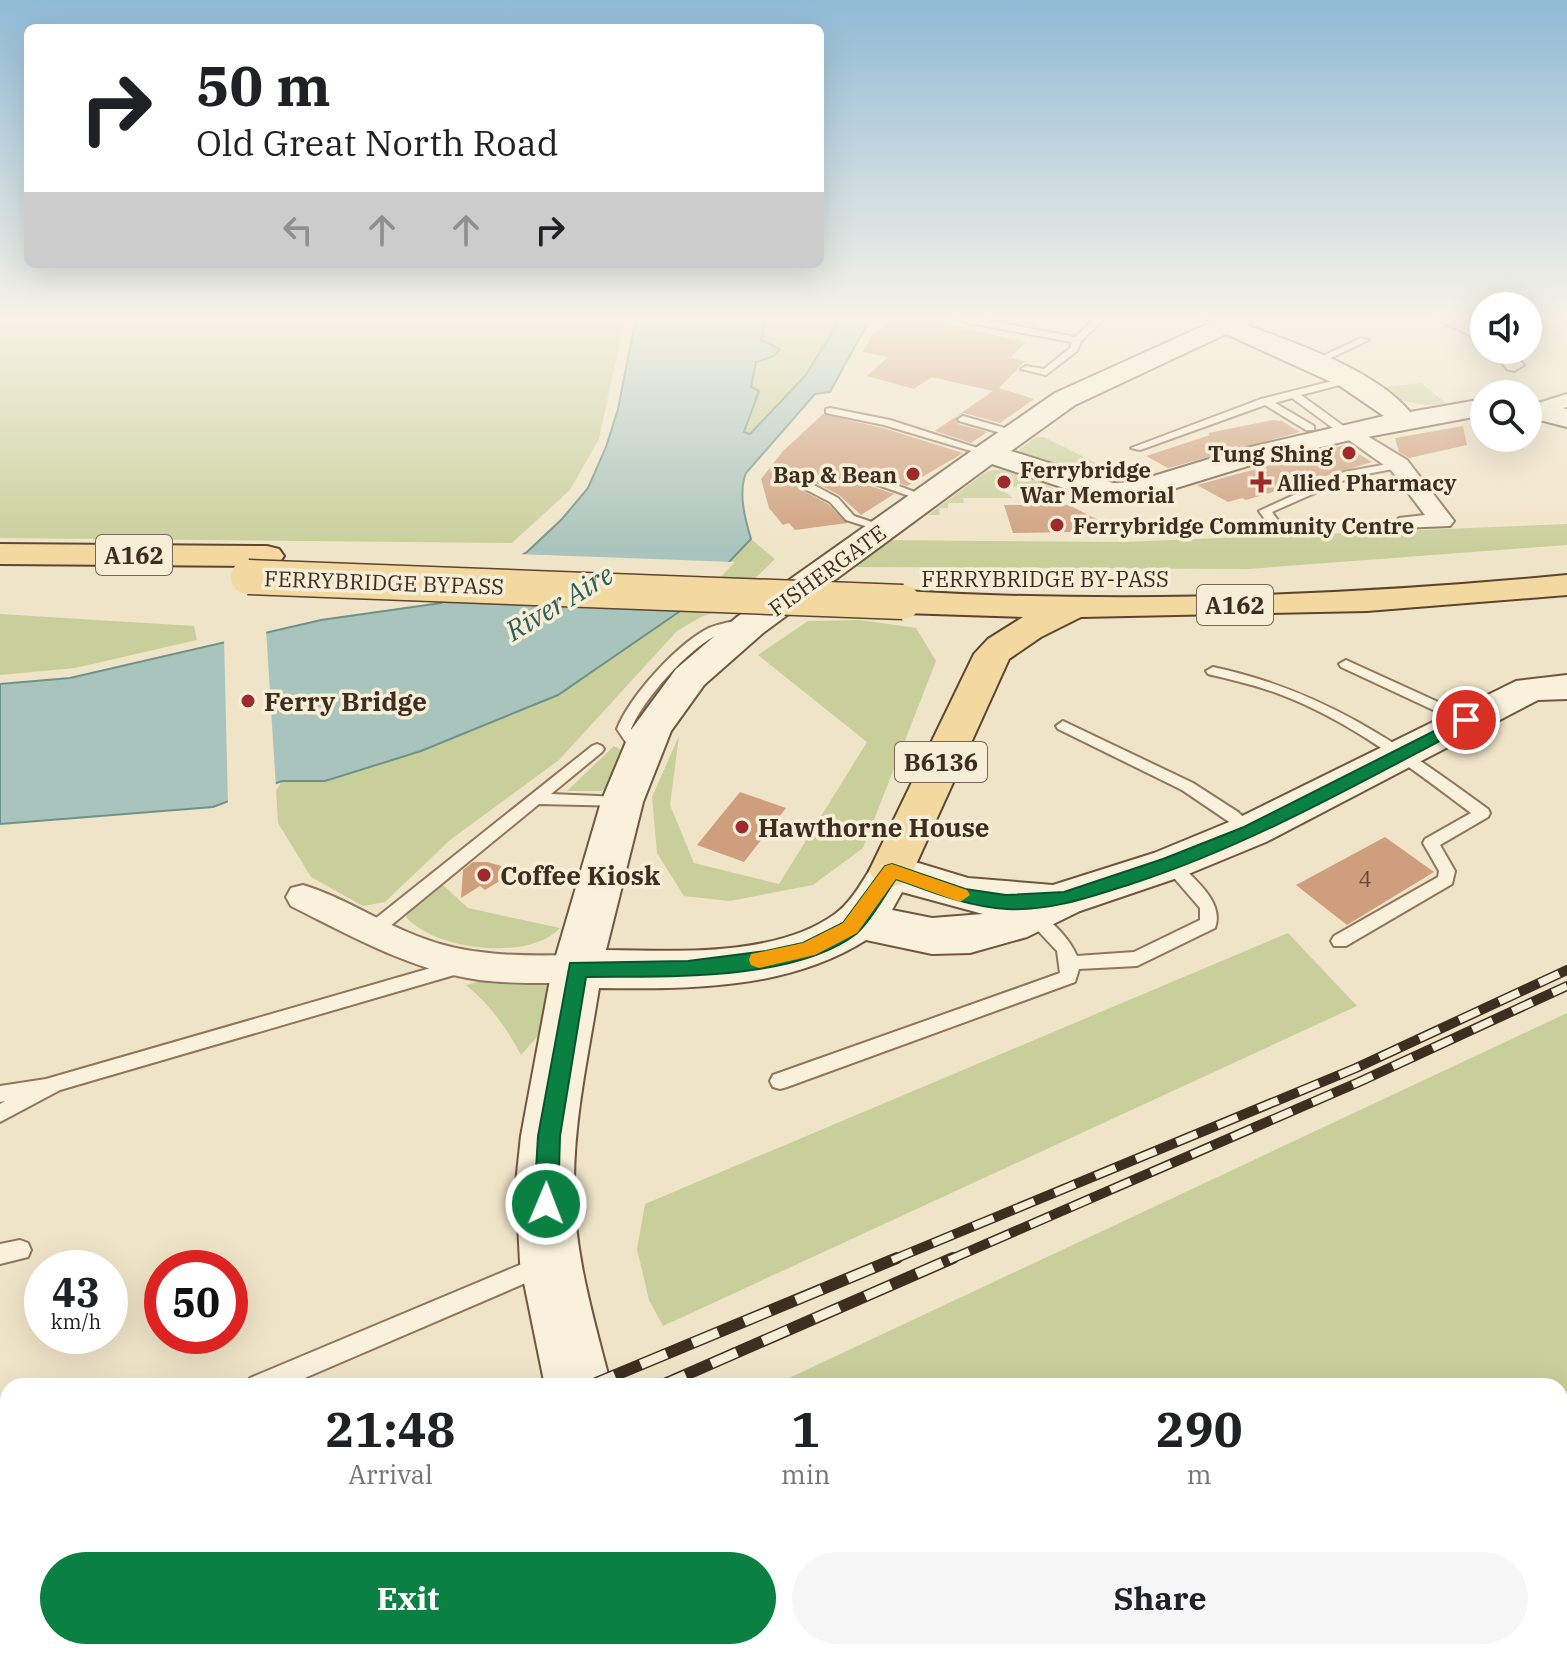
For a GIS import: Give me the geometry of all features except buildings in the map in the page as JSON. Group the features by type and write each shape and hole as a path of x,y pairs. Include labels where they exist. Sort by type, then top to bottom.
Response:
{"main road":[{"name":"FISHERGATE","path":"576,1378 550,1263 545,1183 549,1136 577,969 622,802 640,753 675,695 707,661 750,625 1074,394"},
{"path":"1369,394 1394,412"},
{"path":"1001,444 1111,493 1160,485 1253,455 1347,432 1394,412 1436,415 1470,409"},
{"path":"1542,410 1567,418"},
{"name":"A162","path":"0,554 258,566"},
{"name":"FERRYBRIDGE BY-PASS","path":"905,590 1332,573 1567,557"},
{"name":"A162","path":"0,575 258,566"},
{"name":"FERRYBRIDGE BYPASS","path":"258,566 905,590"},
{"name":"FERRYBRIDGE BY-PASS","path":"905,590 940,605 1081,607 1352,601 1567,585"},
{"path":"940,605 981,633 993,654 1012,637 1040,621 1081,607"},
{"name":"B6136","path":"577,969 688,968 766,959 808,949 857,921 892,871 993,654"},
{"path":"857,921 932,936 970,935 1010,925 1048,906 1170,864 1250,831 1530,689 1567,687"},
{"path":"892,871 963,896 1048,906"}],"street":[{"path":"1542,406 1567,400"},
{"path":"1347,432 1399,465 1442,521 1407,523"},
{"path":"303,897 372,931 465,965 577,969"}],"lane":[{"path":"1136,448 1201,422 1287,394"},
{"path":"1294,394 1347,432"},
{"path":"1265,401 1310,428"},
{"path":"884,406 886,422"},
{"path":"830,411 1001,444"},
{"path":"963,419 1001,444"},
{"path":"1278,529 1265,511 1348,474 1399,465"},
{"path":"801,476 805,485 834,500 850,518 884,528"},
{"path":"873,480 925,498"},
{"path":"1346,664 1466,720"},
{"path":"1213,671 1247,676 1279,688 1401,753 1482,813 1431,843 1447,871 1446,880 1340,941"},
{"path":"1063,726 1200,794 1234,814 1250,831"},
{"path":"372,931 597,749"},
{"path":"536,799 622,802"},
{"path":"1073,963 1137,959 1209,923 1208,906 1170,864"},
{"path":"780,1081 1054,986 1069,977 1073,963 1062,944 1048,906"},
{"path":"0,1094 54,1084 465,965"},
{"path":"0,1114 54,1084"},
{"path":"276,1378 512,1276 550,1263"}],"green space":[{"path":"0,394 609,394 599,439 570,490 512,543 0,538"},
{"path":"757,394 788,394 753,434 744,433"},
{"path":"1388,394 1435,394 1447,404 1427,405"},
{"path":"1036,437 1044,437 1128,479 1108,482 1025,456 1019,450"},
{"path":"993,470 1028,476 1058,493 1030,495 1009,484 999,488 1013,498 963,498 964,503 948,503 948,508 939,508 940,515 928,515 986,472"},
{"path":"1100,519 1131,520 1164,536 1107,535"},
{"path":"1567,524 1567,545 1248,569 853,567 878,540 1123,542"},
{"path":"751,539 775,559 725,608 677,631 559,760 450,840 385,902 363,906 311,877 278,823 276,791 282,781 325,781 421,751 558,695 686,607"},
{"path":"0,614 194,626 197,640 75,668 0,675"},
{"path":"860,620 916,628 936,661 863,848 813,885 730,901 684,896 657,853 652,797 679,736 670,805 694,863 779,884 867,742 758,655 808,621"},
{"path":"614,746 630,755 613,787 601,791 567,791"},
{"path":"443,885 468,908 560,928 546,939 505,948 482,948 438,937 419,928 406,917 409,909"},
{"path":"1288,933 1357,1006 663,1326 649,1300 637,1249 645,1204"},
{"path":"489,979 540,979 549,988 539,1035 521,1055 497,1017 466,985"},
{"path":"1567,1013 1567,1378 789,1378"}],"water":[{"name":"River Aire","path":"621,394 758,394 744,432 750,434 788,394 815,394 746,473 742,497 751,539 686,607 558,695 421,751 325,781 282,781 213,807 0,824 0,684 70,678 321,620 441,603 527,552 562,519 588,488"}],"pier":[{"path":"516,554 735,562 692,607 443,597"},
{"name":"Ferry Bridge","path":"266,629 276,788 228,806 224,638"}],"railway":[{"path":"892,1260 1356,1068 1567,970"},
{"path":"949,1260 1359,1082 1567,986"},
{"path":"608,1378 897,1258"},
{"path":"678,1378 953,1258"}],"slow traffic":[{"path":"759,960 808,949 850,928 892,871 960,895"}],"place":[{"name":"Tung Shing","path":"1349,453"},
{"name":"Bap & Bean","path":"913,474"},
{"name":"Ferrybridge War Memorial","path":"1004,482"},
{"name":"Allied Pharmacy","path":"1261,482"},
{"name":"Ferrybridge Community Centre","path":"1057,525"},
{"name":"Ferry Bridge","path":"248,701"},
{"name":"Hawthorne House","path":"742,827"},
{"name":"Coffee Kiosk","path":"484,875"}],"route":[{"path":"546,1204 549,1136 577,969 688,968 766,959 808,949 850,928 892,871 963,896 1006,902 1064,899 1198,854 1250,831 1466,720"}]}
